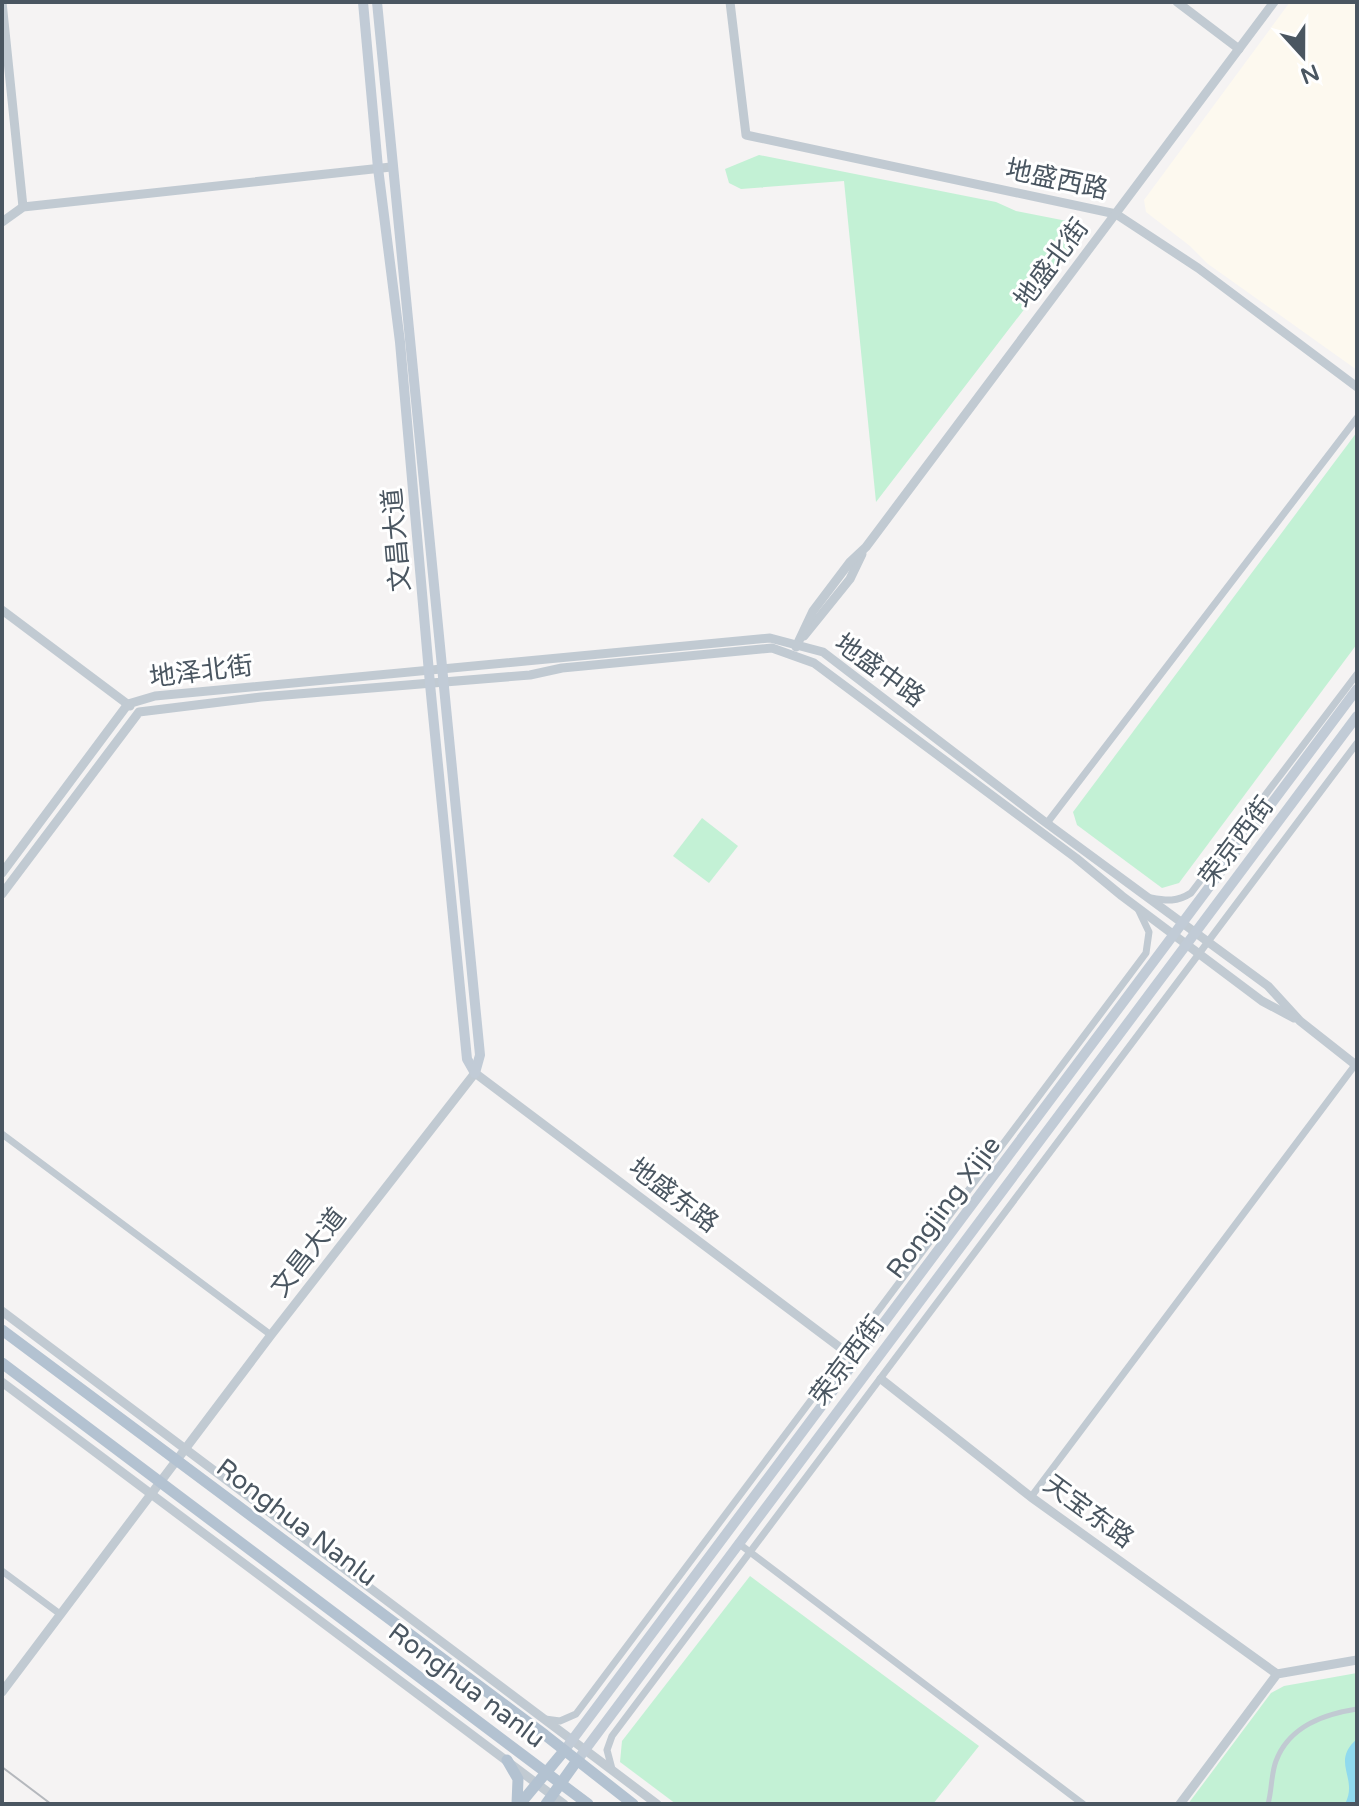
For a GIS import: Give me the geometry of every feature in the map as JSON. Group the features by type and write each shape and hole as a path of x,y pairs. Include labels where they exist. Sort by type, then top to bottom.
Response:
{"main road":[{"name":"文昌大道","path":"363,2 378,168 400,342 428,670 467,1059 475,1073"},
{"name":"文昌大道","path":"377,2 480,1055 475,1073"},
{"name":"Rongjing Xijie","path":"564,1751 1357,689"},
{"name":"荣京西街","path":"576,1762 1357,716"},
{"name":"Ronghua Nanlu","path":"2,1330 633,1804"},
{"name":"Ronghua nanlu","path":"2,1363 588,1804"},
{"path":"518,1804 564,1751"},
{"path":"507,1760 518,1779 518,1804"},
{"path":"549,1800 576,1762"}],"street":[{"path":"2,2 23,207"},
{"name":"地盛西路","path":"730,2 746,135 1116,214 1198,268 1357,387"},
{"path":"1177,2 1239,49"},
{"name":"地盛北街","path":"793,656 797,645 850,579 863,551 1274,2"},
{"path":"2,222 23,207 391,167"},
{"path":"1047,823 1357,418"},
{"path":"2,610 139,712"},
{"name":"地盛中路","path":"442,668 770,638 823,652 1268,986 1300,1021"},
{"name":"地盛中路","path":"430,684 772,648 814,663 1262,1001 1300,1021"},
{"name":"地泽北街","path":"2,873 128,704 155,696 442,668"},
{"path":"1149,897 1178,900 1191,893 1357,674"},
{"name":"地泽北街","path":"2,894 139,712 261,697 430,684"},
{"path":"613,1771 607,1750 612,1736 1357,743"},
{"path":"545,1719 560,1721 576,1714 1146,953 1149,932 1138,909"},
{"path":"1031,1497 1356,1066 1300,1021"},
{"name":"文昌大道","path":"2,1692 271,1335 475,1073"},
{"name":"地盛东路","path":"475,1073 846,1352"},
{"path":"2,1134 271,1335"},
{"path":"2,1311 657,1804"},
{"name":"天宝东路","path":"881,1379 1031,1497 1277,1674"},
{"path":"2,1382 507,1760 537,1784 549,1800 564,1804"},
{"path":"35,1388 57,1422"},
{"path":"275,1517 294,1548"},
{"path":"738,1543 1083,1804"},
{"path":"2,1571 60,1614"},
{"path":"1180,1804 1277,1674 1357,1660"},
{"path":"416,1674 434,1705"},
{"path":"1268,1804 1277,1759 1294,1735 1317,1720 1357,1709"}],"shaded area":[{"path":"1290,2 1357,2 1357,370 1208,264 1146,212 1144,200"}],"green space":[{"path":"759,155 996,202 1016,211 1072,222 1079,231 1079,238 876,502 844,181 741,189 729,183 725,169"},
{"path":"1357,432 1357,644 1179,883 1162,888 1077,825 1073,812"},
{"path":"702,818 738,846 709,883 673,856"},
{"path":"750,1576 979,1746 933,1804 676,1804 620,1762 622,1741"},
{"path":"1357,1673 1357,1804 1188,1804 1271,1693 1284,1686"}],"water":[{"path":"1357,1739 1357,1804 1345,1804 1349,1786 1346,1755"}],"railway":[{"path":"2,1767 51,1804"}]}
